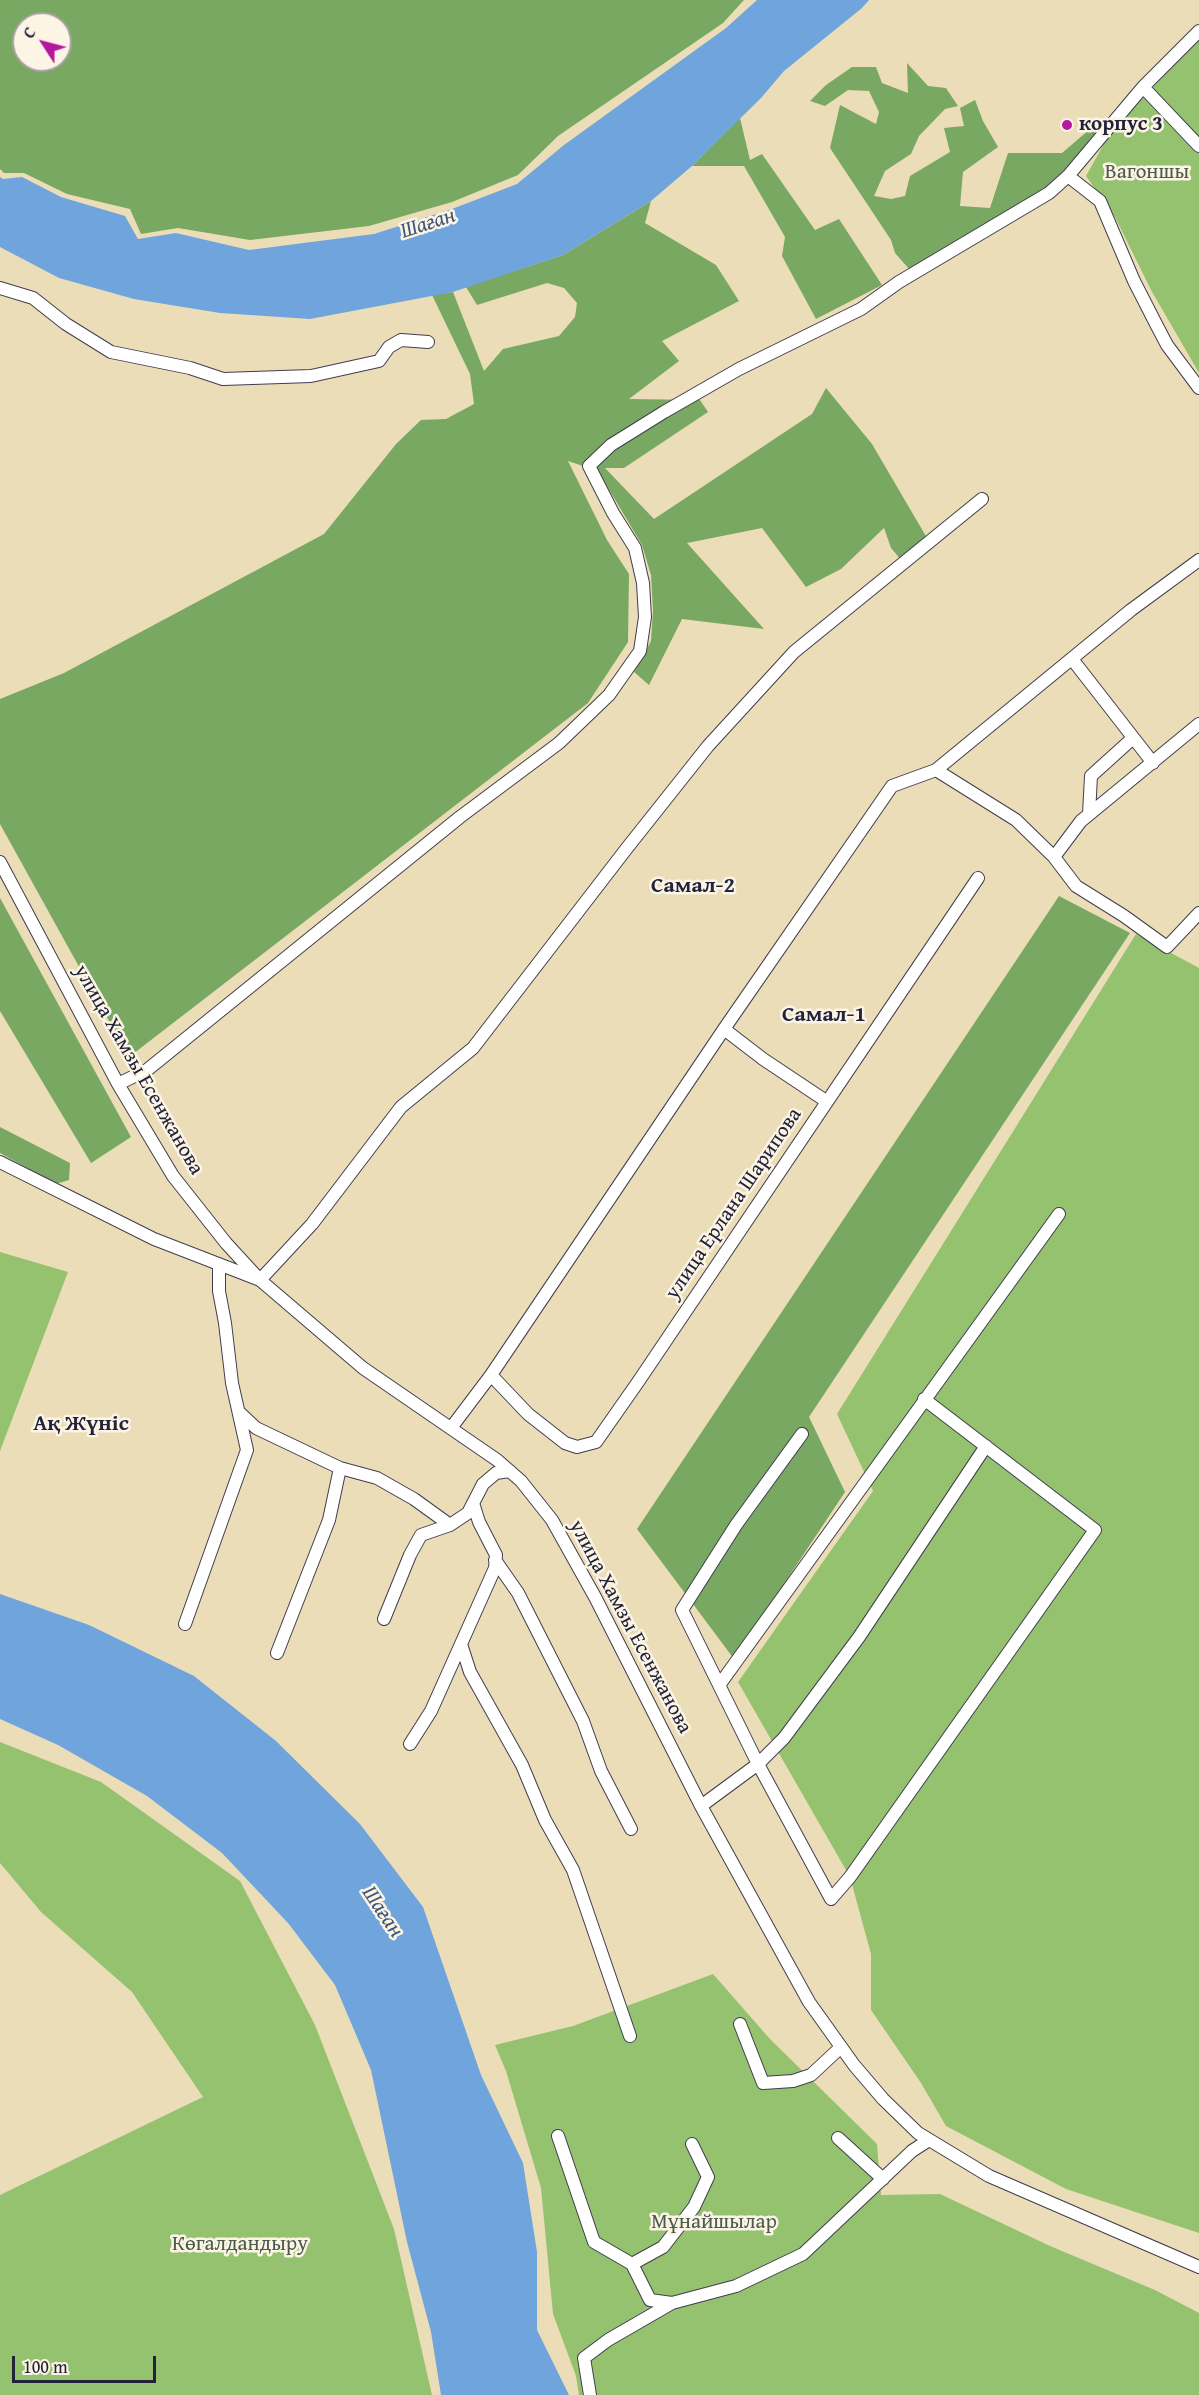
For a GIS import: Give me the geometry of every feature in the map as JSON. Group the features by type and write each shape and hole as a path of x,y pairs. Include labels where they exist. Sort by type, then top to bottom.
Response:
{"street":[{"path":"118,1084 147,1070 460,817 559,742 609,695 640,651 645,617 643,583 635,548 613,513 589,466 611,445 664,412 739,369 861,309 899,282 1048,193 1068,176 1143,87 1199,31"},
{"path":"1143,87 1199,146"},
{"path":"1068,176 1100,201 1155,324 1167,345 1199,388"},
{"path":"0,288 33,298 66,324 111,352 189,368 223,379 311,376 379,361 389,347 401,340 428,342"},
{"path":"0,1162 154,1239 260,1280 312,1224 401,1107 473,1048 708,746 794,652 982,499"},
{"path":"451,1428 491,1375 724,1029 892,786 936,770 1131,610 1199,560"},
{"path":"1072,659 1153,763"},
{"path":"1054,857 1081,821 1199,724"},
{"path":"1089,814 1091,776 1133,738"},
{"path":"936,770 1016,820 1054,857 1076,886 1124,915 1167,946 1199,913"},
{"name":"улица Хамзы Есенжанова","path":"0,862 118,1084 173,1176 226,1243 260,1280 363,1368 451,1428 521,1480 552,1520 571,1551 701,1806 809,2002 841,2047 883,2098 918,2133 988,2176 1199,2266"},
{"name":"улица Ерлана Шарипова","path":"491,1375 528,1414 565,1443 577,1447 596,1442 978,878"},
{"path":"724,1029 762,1059 826,1101"},
{"path":"720,1684 1059,1214"},
{"path":"185,1624 247,1450 232,1383 219,1291 219,1264"},
{"path":"802,1434 736,1525 682,1610 758,1764 831,1899 850,1877 1095,1530 924,1399"},
{"path":"239,1412 256,1428 340,1468 377,1478 414,1499 450,1525"},
{"path":"701,1806 758,1764 784,1738 859,1637 986,1446"},
{"path":"277,1653 329,1520 340,1468"},
{"path":"384,1619 410,1555 421,1535 450,1525 468,1513 483,1484 496,1473 510,1471"},
{"path":"410,1744 431,1712 495,1568 496,1555 479,1522 473,1503"},
{"path":"495,1560 518,1593 583,1721 601,1771 631,1829"},
{"path":"461,1644 470,1672 522,1765 545,1820 573,1870 630,2036"},
{"path":"740,2024 763,2083 793,2081 811,2075 841,2047"},
{"path":"558,2136 594,2242 632,2264 650,2300 672,2303"},
{"path":"838,2138 883,2179"},
{"path":"590,2395 584,2358 608,2340 672,2303 736,2286 803,2254 912,2151 929,2140"},
{"path":"632,2264 663,2247 694,2207 708,2176 692,2144"}],"green space":[{"path":"0,0 744,0 723,23 558,136 518,175 452,202 369,226 250,240 178,228 141,234 130,209 67,194 24,173 4,173 0,169"},
{"name":"Вагоншы","path":"1199,38 1199,373 1151,290 1115,217 1086,176 1110,133"},
{"path":"907,63 928,86 946,88 958,106 945,109 919,136 911,154 885,171 874,196 891,199 905,196 910,176 950,152 944,128 964,126 960,108 975,100 983,121 998,147 963,172 960,206 990,208 1008,153 1062,153 1090,129 1099,133 1045,191 910,270 895,253 891,240 830,148 840,105 876,124 879,112 869,91 848,90 825,106 810,101 826,85 852,67 876,67 882,83 908,93"},
{"path":"740,118 750,160 762,154 815,230 839,219 882,285 816,319 782,256 785,237 744,166 692,166"},
{"path":"651,201 645,223 716,265 739,301 662,341 679,361 629,399 700,400 708,412 624,468 605,468 654,519 812,414 826,388 872,444 927,538 902,561 891,548 884,528 841,569 806,587 762,528 687,543 764,629 682,619 649,685 634,672 651,641 653,611 651,575 642,545 598,471 568,461 607,540 629,574 628,642 588,703 129,1057 0,824 0,699 64,673 324,534 396,444 421,420 446,419 474,404 470,374 432,295 453,292 484,371 503,349 559,336 575,317 577,303 564,288 547,283 477,305 466,287 563,255"},
{"path":"1059,896 1130,933 809,1417 845,1492 734,1659 637,1529"},
{"path":"0,898 131,1137 91,1163 0,1011"},
{"path":"1136,934 1199,968 1199,2233 1066,2189 946,2126 921,2083 871,2010 871,1954 850,1877 738,1682 873,1491 837,1414"},
{"path":"0,1127 70,1163 69,1180 56,1184 0,1153"},
{"path":"0,1252 68,1272 0,1451"},
{"name":"Көгалдандыру","path":"0,1742 101,1782 240,1881 315,2025 394,2229 432,2395 0,2395 0,2195 203,2097 132,1992 41,1912 0,1863"},
{"name":"Мұнайшылар","path":"713,1974 770,2039 877,2144 881,2195 940,2194 1050,2246 1155,2290 1199,2313 1199,2395 579,2395 576,2376 553,2314 541,2188 506,2071 495,2045 573,2026"}],"water":[{"name":"Шаған","path":"757,0 869,0 784,71 761,98 692,166 651,201 563,255 453,292 310,319 220,313 134,299 59,278 0,247 0,177 3,179 22,177 61,197 125,216 138,239 176,233 249,250 374,234 452,209 517,184 564,145 726,28"},
{"name":"Шаған","path":"0,1594 89,1625 194,1676 276,1741 360,1824 423,1907 481,2075 523,2163 537,2252 537,2330 569,2395 441,2395 431,2332 407,2242 371,2070 335,1985 288,1923 222,1853 147,1796 58,1745 0,1719"}],"place":[{"name":"корпус 3","path":"1067,125"}],"district":[{"name":"Самал-2","path":"693,886"},
{"name":"Самал-1","path":"824,1015"},
{"name":"Ақ Жүніс","path":"81,1424"}]}
